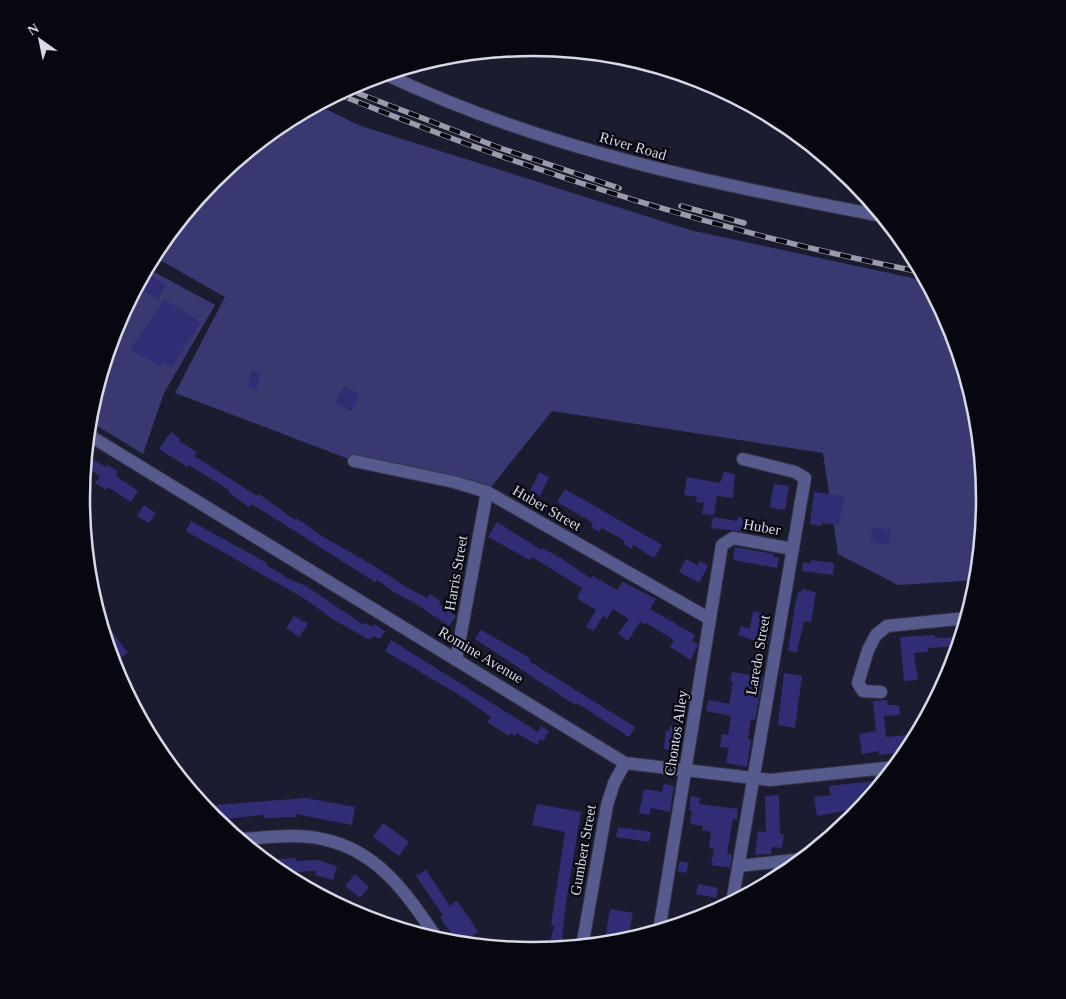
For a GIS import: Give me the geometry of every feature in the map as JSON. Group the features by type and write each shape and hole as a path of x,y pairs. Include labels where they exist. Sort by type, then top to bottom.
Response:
{"street":[{"name":"River Road","path":"395,79 426,93 547,137 631,164 736,188 872,214"},
{"name":"Romine Avenue","path":"95,438 626,763 754,780 885,769"},
{"name":"Laredo Street","path":"734,895 806,478 795,472 743,459"},
{"name":"Huber Street","path":"354,461 454,482 487,492 710,619"},
{"name":"Harris Street","path":"456,660 487,492"},
{"name":"Huber","path":"727,540 733,538 793,549"},
{"name":"Chontos Alley","path":"660,924 722,545 727,540"},
{"path":"881,692 864,691 858,683 868,650 876,635 887,626 960,619"},
{"name":"Gumbert Street","path":"583,940 607,805 614,784 626,763"},
{"path":"881,769 881,773"},
{"path":"248,839 320,838 350,846 373,860 392,878 431,931"},
{"path":"739,866 788,861"}],"shaded area":[{"path":"325,109 361,126 690,230 918,279 943,330 953,357 968,413 975,471 976,500 975,528 969,581 898,585 838,554 823,453 552,411 487,492 354,461 175,393 225,297 160,260 200,207 241,166 287,131"},
{"path":"153,271 215,305 164,393 143,454 96,425 113,357 135,303"}],"building":[{"path":"151,276 166,285 158,299 142,290"},
{"path":"164,299 201,322 171,368 163,362 160,367 131,349"},
{"path":"252,370 260,372 257,389 248,387"},
{"path":"344,386 360,394 351,411 335,403"},
{"path":"171,432 180,439 179,441 197,452 194,456 257,496 259,494 295,520 296,518 325,538 371,564 406,587 427,598 430,594 440,601 439,604 456,616 449,626 377,580 375,582 252,504 249,507 228,492 229,490 159,449"},
{"path":"92,459 106,467 108,465 118,472 116,476 138,491 131,502 108,487 106,490 95,483 100,476 91,471"},
{"path":"539,472 549,477 540,496 530,491"},
{"path":"724,472 735,474 733,498 717,496 714,515 702,514 704,503 696,502 697,497 684,495 687,477 720,483"},
{"path":"774,484 789,486 785,510 772,508 770,505"},
{"path":"565,489 662,545 654,558 633,545 632,549 624,544 625,541 602,528 599,532 591,527 593,523 557,502"},
{"path":"814,492 844,496 839,525 822,523 821,526 810,524"},
{"path":"144,505 156,513 149,523 137,516"},
{"path":"713,517 737,521 738,517 749,518 747,532 711,528"},
{"path":"191,521 267,563 266,565 291,580 306,586 364,625 366,623 372,627 374,624 385,631 380,639 373,636 370,640 334,620 305,599 186,531"},
{"path":"497,522 541,550 542,548 559,557 590,578 593,576 617,590 623,582 656,599 650,609 695,635 692,641 698,644 691,660 670,647 674,640 646,623 645,625 640,622 628,641 618,634 629,619 613,609 607,619 603,616 594,631 586,627 596,610 577,598 582,588 532,557 530,560 488,537"},
{"path":"873,527 891,530 889,545 870,542"},
{"path":"735,547 774,554 774,557 779,558 777,568 733,560"},
{"path":"686,559 697,565 700,561 708,566 699,583 679,572"},
{"path":"811,560 834,563 833,575 802,571 803,562 811,563"},
{"path":"802,589 816,592 811,622 804,621 797,652 788,651 795,605 798,592 801,592"},
{"path":"753,611 770,615 766,635 770,637 767,645 738,635 741,626 750,629"},
{"path":"294,616 308,624 299,637 286,628"},
{"path":"109,628 128,653 119,658"},
{"path":"481,630 530,658 529,661 635,727 629,737 577,703 575,705 475,639"},
{"path":"935,635 935,638 954,637 951,646 928,648 928,652 914,653 918,680 904,681 900,637"},
{"path":"391,640 538,732 541,726 549,731 543,741 540,739 537,745 517,733 515,736 511,733 509,736 487,722 491,717 464,698 385,651"},
{"path":"732,672 763,677 755,720 751,719 748,739 751,739 747,767 726,763 729,748 720,747 722,734 728,735 731,716 706,711 708,700 729,704 733,682 730,681"},
{"path":"784,673 802,676 795,728 778,725"},
{"path":"887,700 888,705 899,705 900,715 884,716 886,737 909,735 897,753 879,755 879,751 862,754 859,734 876,731 873,701"},
{"path":"670,726 682,727 681,740 677,739 676,751 664,749 666,730 670,731"},
{"path":"874,782 849,810 817,816 814,797 831,795 829,786"},
{"path":"664,784 674,786 670,812 651,808 649,815 639,813 644,789 662,792"},
{"path":"779,795 780,834 784,834 782,848 772,847 771,854 755,855 758,831 766,832 765,796"},
{"path":"691,796 700,798 699,804 738,809 737,819 733,819 727,854 732,855 730,868 711,865 714,849 709,848 711,832 702,830 703,826 690,824"},
{"path":"306,798 355,807 352,825 296,814 297,817 264,818 264,815 226,819 213,805"},
{"path":"537,804 581,812 566,902 562,942 550,942 554,926 551,925 565,832 532,825"},
{"path":"383,823 409,842 399,856 373,837"},
{"path":"618,827 651,832 649,842 616,837"},
{"path":"295,858 296,861 318,860 337,866 333,880 315,875 316,871 295,873 277,861 277,859"},
{"path":"680,861 689,863 686,873 677,871"},
{"path":"426,870 450,906 457,901 478,932 472,936 474,939 453,935 440,917 443,915 416,876"},
{"path":"355,874 369,887 360,898 345,886"},
{"path":"698,884 718,888 716,898 696,894"},
{"path":"610,909 633,913 630,932 605,936"}],"railway":[{"path":"357,93 500,148 619,188"},
{"path":"347,97 480,149 625,197 772,239 912,270"},
{"path":"681,206 744,223"}]}
